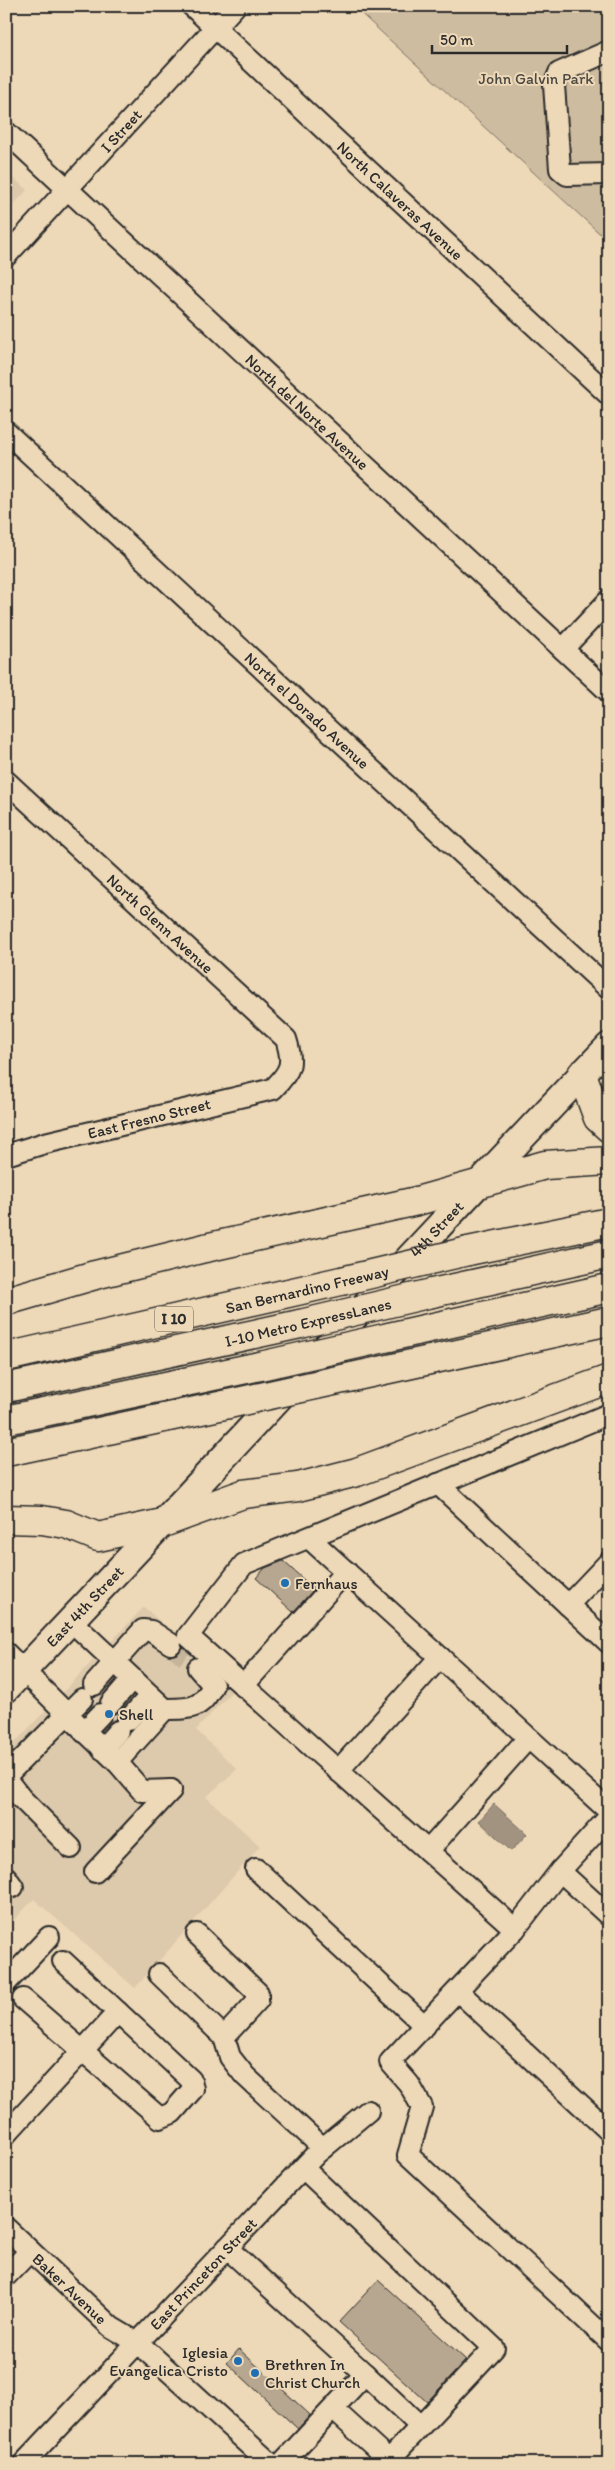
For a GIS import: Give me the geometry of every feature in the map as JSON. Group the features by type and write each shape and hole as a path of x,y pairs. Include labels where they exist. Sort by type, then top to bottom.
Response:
{"highway":[{"path":"582,1074 598,1118 609,1128"},
{"path":"6,1301 95,1275 205,1248 417,1201 545,1165 609,1161"},
{"name":"San Bernardino Freeway","path":"6,1357 468,1251 609,1222"},
{"name":"I-10 Metro ExpressLanes","path":"6,1388 609,1254"},
{"name":"I-10 Metro ExpressLanes","path":"6,1420 260,1366 609,1288"},
{"path":"6,1452 609,1321"},
{"path":"6,1519 42,1520 61,1523 98,1537 163,1523 242,1494 298,1487 357,1472 609,1379"}],"main road":[{"name":"4th Street","path":"163,1523 478,1183 609,1046"},
{"name":"East 4th Street","path":"6,1689 15,1662 71,1621 163,1523"}],"street":[{"name":"North Calaveras Avenue","path":"192,6 609,394"},
{"name":"I Street","path":"6,256 236,6"},
{"path":"609,51 559,73 554,85 560,169 567,175 609,174"},
{"name":"North del Norte Avenue","path":"6,132 609,692"},
{"name":"North el Dorado Avenue","path":"6,432 609,989"},
{"path":"563,649 609,600"},
{"name":"North Glenn Avenue","path":"6,781 286,1039 292,1058 287,1076"},
{"name":"East Fresno Street","path":"6,1155 55,1141 273,1089 287,1076"},
{"path":"515,1929 188,1636 244,1564 609,1414"},
{"path":"438,1484 609,1643"},
{"path":"309,1538 609,1811"},
{"path":"568,1605 609,1562"},
{"path":"244,1686 346,1571"},
{"path":"71,1621 165,1709"},
{"path":"71,1848 21,1798 6,1778 115,1663 143,1630 150,1631 171,1644"},
{"path":"338,1771 440,1657"},
{"path":"15,1662 84,1732 110,1755 142,1791 171,1790 95,1872"},
{"path":"110,1755 165,1709 191,1709 207,1699 213,1685 198,1668"},
{"path":"84,1732 132,1679"},
{"path":"110,1755 123,1726 150,1696"},
{"path":"428,1851 528,1738"},
{"path":"609,1818 560,1871 515,1929 390,2062 409,2084 422,2107 408,2155 609,2341"},
{"path":"256,1869 425,2026"},
{"path":"560,1871 609,1916"},
{"path":"197,1934 258,1993 258,2000 224,2037"},
{"path":"6,1983 49,1937"},
{"path":"23,1999 160,2118 172,2113 193,2089 191,2080 63,1962"},
{"path":"159,1974 224,2037 230,2058 245,2076 323,2148"},
{"path":"458,1991 609,2131"},
{"path":"6,2134 118,2012"},
{"name":"East Princeton Street","path":"23,2464 303,2168 323,2148 368,2111"},
{"path":"303,2168 494,2348 388,2460 333,2409"},
{"name":"Baker Avenue","path":"6,2228 111,2327 138,2343 271,2464"},
{"path":"228,2248 420,2426"},
{"path":"6,2276 30,2251"},
{"path":"281,2464 365,2374"}],"shaded area":[{"path":"6,171 27,190 6,213"},
{"path":"144,1607 234,1689 196,1730 237,1769 206,1797 260,1846 135,1988 34,1899 6,1928 6,1752"},
{"path":"494,1804 527,1834 511,1851 479,1821"}],"green space":[{"name":"John Galvin Park","path":"353,6 609,6 609,242"}],"building":[{"name":"Fernhaus","path":"283,1561 314,1589 293,1612 256,1578 265,1568"},
{"path":"378,2280 466,2360 427,2402 339,2322"},
{"path":"239,2349 310,2415 298,2429 227,2363"}],"tunnel":[{"path":"171,1644 198,1668"}],"place":[{"name":"Fernhaus","path":"285,1583"},
{"name":"Shell","path":"109,1714"},
{"name":"Iglesia Evangelica Cristo","path":"238,2361"},
{"name":"Brethren In Christ Church","path":"255,2373"}]}
